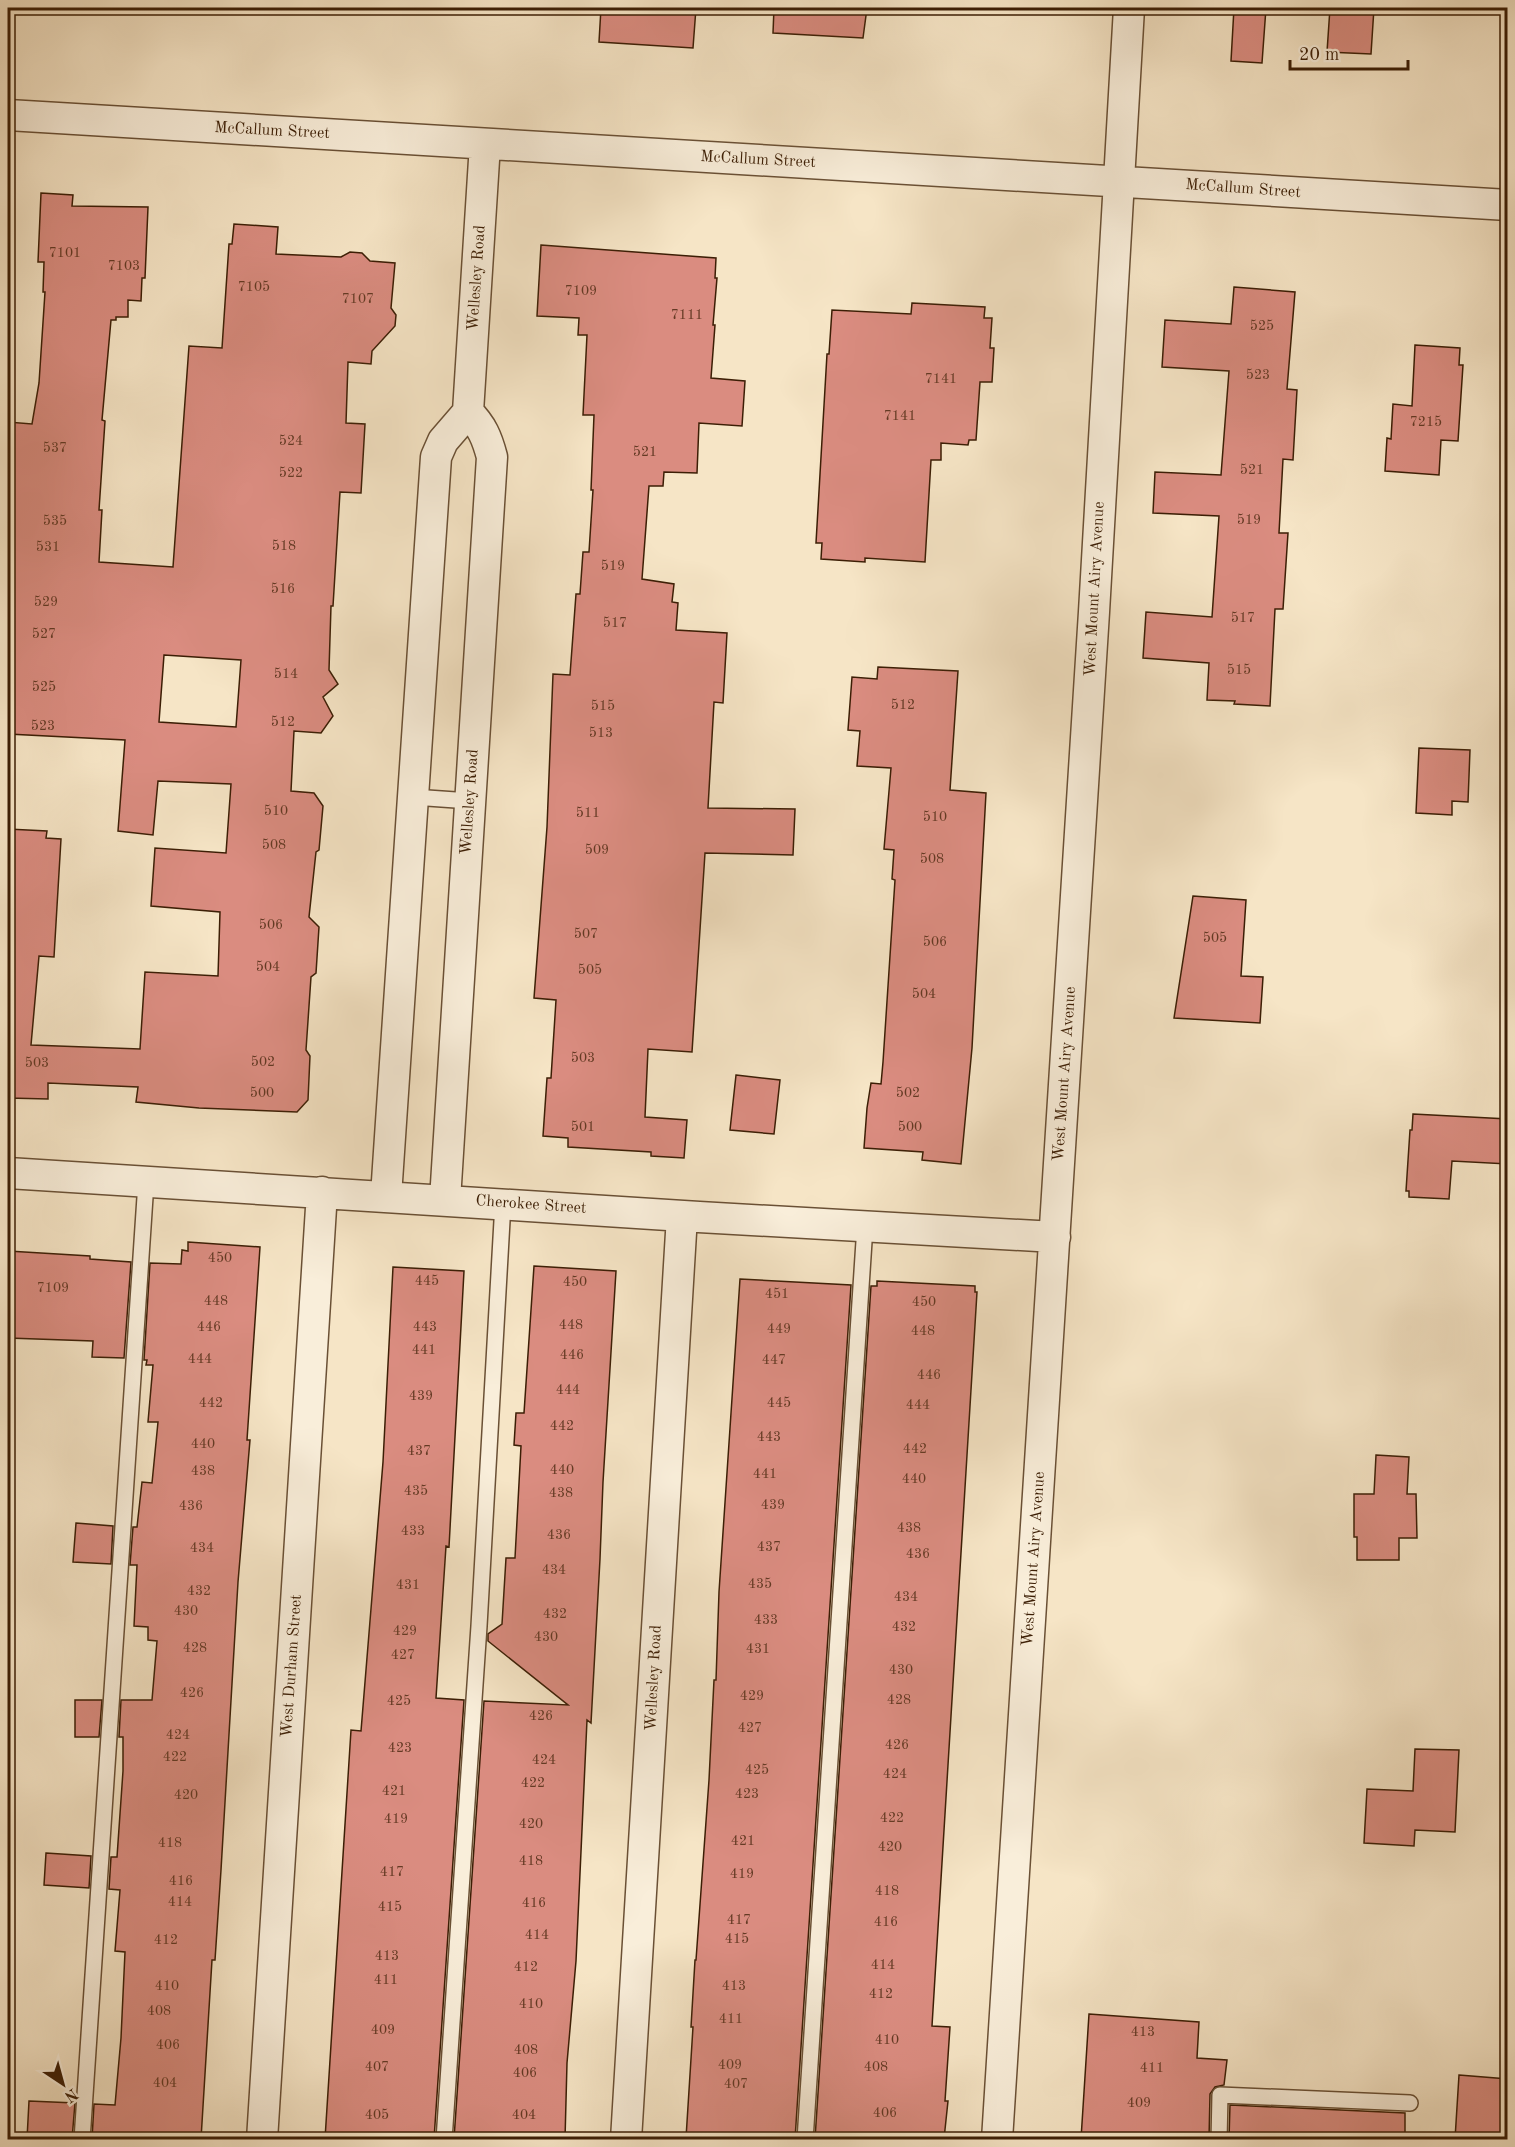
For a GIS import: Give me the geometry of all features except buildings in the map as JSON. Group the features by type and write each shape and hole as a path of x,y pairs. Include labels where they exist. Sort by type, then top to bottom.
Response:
{"street":[{"name":"West Mount Airy Avenue","path":"997,2139 1130,8"},
{"name":"McCallum Street","path":"8,115 1508,205"},
{"name":"Wellesley Road","path":"445,1200 492,457 480,424 468,412 485,144"},
{"path":"386,1196 436,457 443,441 468,412"},
{"name":"Cherokee Street","path":"8,1173 681,1216 1055,1237"},
{"name":"West Durham Street","path":"262,2139 322,1192"},
{"name":"Wellesley Road","path":"626,2139 681,1216"}],"lane":[{"path":"413,797 470,801"},
{"path":"82,2139 146,1182"},
{"path":"444,2139 479,1626 503,1203"},
{"path":"806,2139 865,1226"},
{"path":"1219,2139 1220,2095 1410,2103"}]}
